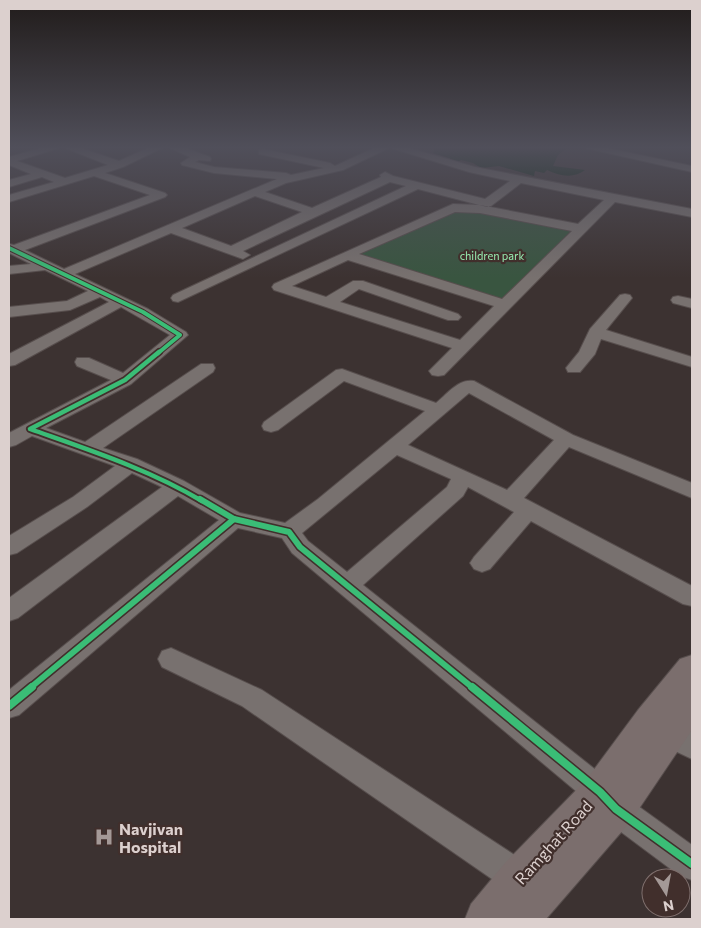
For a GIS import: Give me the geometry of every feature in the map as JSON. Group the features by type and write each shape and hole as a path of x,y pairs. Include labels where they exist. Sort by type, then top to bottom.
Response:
{"main road":[{"name":"Ramghat Road","path":"608,801 650,721 692,669"},
{"name":"Ramghat Road","path":"486,919 527,897 608,801 680,740 692,703"}],"street":[{"path":"9,199 34,191"},
{"path":"9,211 66,191"},
{"path":"11,249 161,195 150,191"},
{"path":"232,251 356,191"},
{"path":"178,298 403,191"},
{"path":"442,191 487,203 503,191"},
{"path":"579,191 692,213"},
{"path":"63,274 255,192 313,212"},
{"path":"438,371 612,198"},
{"path":"464,346 279,287 452,208 480,209 582,229"},
{"path":"170,228 255,260"},
{"path":"9,440 125,380 180,335 142,312 11,249"},
{"path":"347,255 505,305"},
{"path":"9,270 46,266"},
{"path":"328,302 358,284 453,318"},
{"path":"9,312 70,305 99,292"},
{"path":"574,368 588,354 596,332 625,298"},
{"path":"9,361 120,302"},
{"path":"596,332 692,362"},
{"path":"84,362 125,380"},
{"path":"88,449 208,368"},
{"path":"271,426 342,374 438,410"},
{"path":"289,532 326,504 468,385 566,439 692,491"},
{"path":"30,429 130,464 176,486 234,519 289,532 300,547 347,586 608,801 692,864"},
{"path":"482,563 519,505 566,439"},
{"path":"395,447 462,476 692,596"},
{"path":"9,547 80,502 130,464"},
{"path":"347,586 456,491 462,476"},
{"path":"9,611 176,486"},
{"path":"9,706 234,519"},
{"path":"171,659 252,698 527,897"}],"green space":[{"name":"children park","path":"480,209 582,229 505,305 347,255 448,210"}],"cycle path":[{"path":"9,248 143,312 180,335 125,380 30,429 130,464 177,486 234,519 9,706"},
{"path":"234,519 289,532 300,547 600,792 616,809 692,864"}],"place":[{"name":"Navjivan Hospital","path":"104,837"}]}
